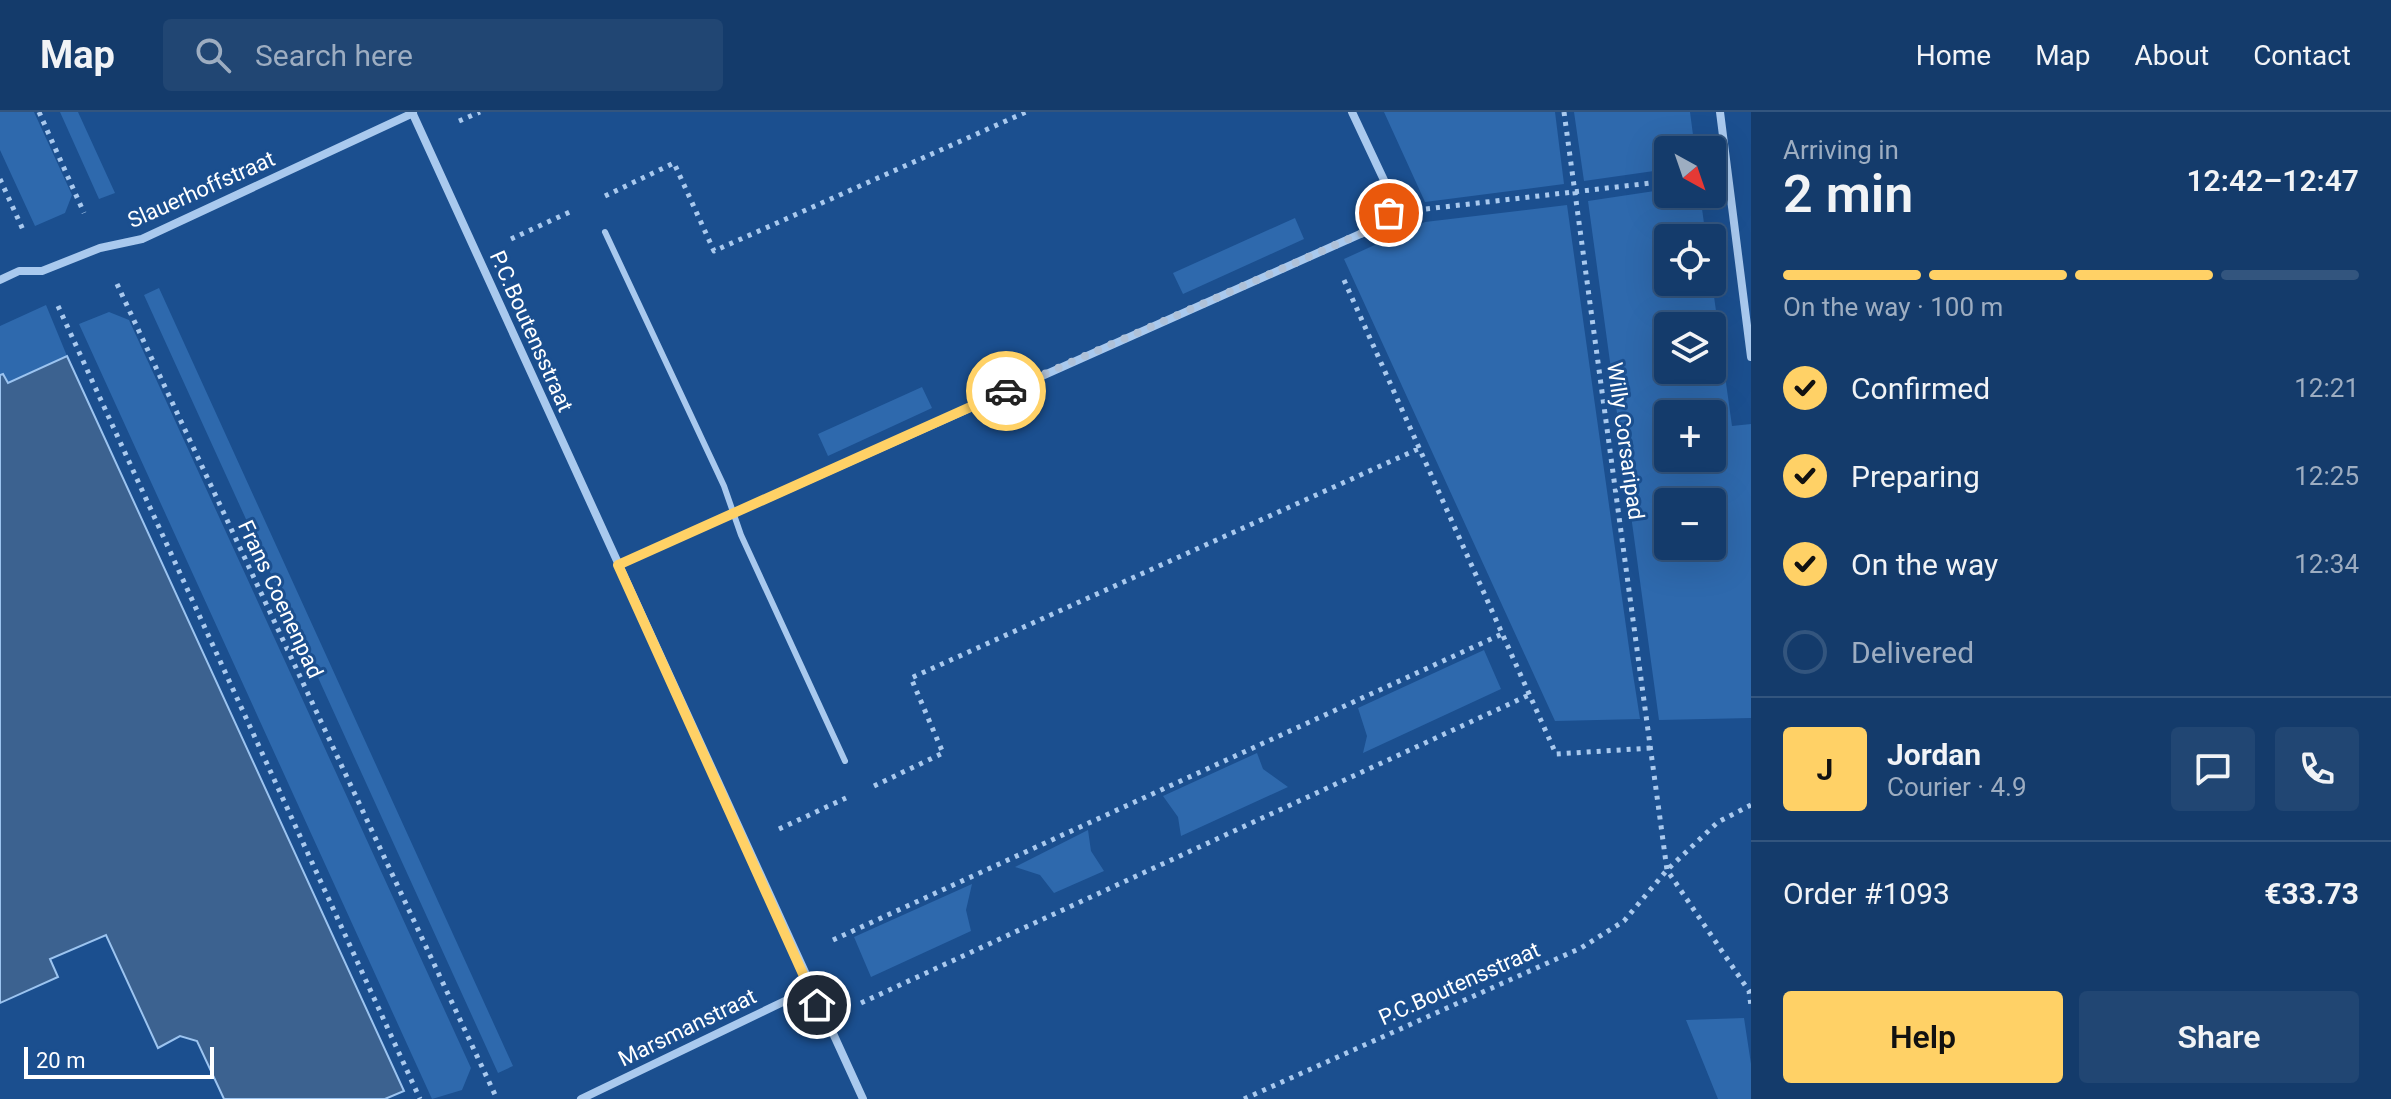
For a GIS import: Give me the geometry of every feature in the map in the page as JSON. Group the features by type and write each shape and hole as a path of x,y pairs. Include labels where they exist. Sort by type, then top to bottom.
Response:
{"street":[{"path":"618,565 1376,227 1389,213 1391,195 1352,112"},
{"path":"1720,112 1751,357"},
{"name":"Slauerhoffstraat","path":"0,280 19,271 42,271 100,248 142,239 412,113"},
{"name":"P.C.Boutensstraat","path":"412,113 824,1020 863,1099"},
{"path":"1738,253 1751,251"},
{"name":"Marsmanstraat","path":"581,1099 810,989"}],"lane":[{"path":"605,232 735,511 741,535 845,761"}],"path":[{"name":"Frans Coenenpad","path":"39,112 497,1099"},
{"path":"591,202 674,163 714,251 1026,112"},
{"name":"Willy Corsaripad","path":"1564,112 1667,870"},
{"path":"0,179 11,204"},
{"path":"1389,213 1654,183"},
{"path":"478,255 577,209"},
{"path":"1330,248 1556,754 1652,748"},
{"path":"84,361 420,1099"},
{"path":"861,791 943,753 911,678 1418,449"},
{"path":"796,957 1502,634"},
{"path":"824,1020 1529,695"},
{"path":"744,844 848,797"},
{"name":"P.C.Boutensstraat","path":"1244,1099 1581,948 1624,921 1667,870 1718,822 1751,805"},
{"path":"1667,870 1749,991 1751,1006"}],"shaded area":[{"path":"0,112 34,112 72,195 65,213 35,226 0,150"},
{"path":"60,112 78,112 115,193 99,199"},
{"path":"1384,112 1555,112 1564,184 1425,202"},
{"path":"1574,112 1690,112 1693,136 1654,136 1654,171 1584,181"},
{"path":"1654,191 1654,208 1702,208 1704,224 1654,224 1654,296 1714,296 1716,312 1654,312 1654,384 1726,383 1732,426 1751,424 1751,718 1659,720 1588,201"},
{"path":"1567,205 1640,719 1555,721 1344,259 1425,222"},
{"path":"1295,218 1304,239 1183,294 1173,273"},
{"path":"159,288 513,1066 498,1073 144,295"},
{"path":"46,305 67,356 7,383 3,374 0,375 0,326"},
{"path":"109,312 129,320 471,1068 462,1090 432,1099 79,324"},
{"path":"67,356 404,1091 385,1099 224,1099 197,1041 180,1036 158,1048 106,935 50,959 58,977 0,1003 0,375 3,374 8,383"},
{"path":"922,387 932,408 828,456 818,434"},
{"path":"1484,650 1501,689 1363,753 1367,736 1358,708"},
{"path":"1257,753 1263,769 1288,787 1181,836 1178,817 1163,796"},
{"path":"1088,830 1091,851 1104,871 1054,893 1040,875 1015,867"},
{"path":"972,884 966,910 971,931 871,977 854,937"},
{"path":"1744,1018 1751,1064 1751,1099 1718,1099 1686,1020"}],"way so far":[{"path":"1006,391 1376,227 1389,213"}],"route":[{"path":"817,1005 618,565 1006,391"}]}
